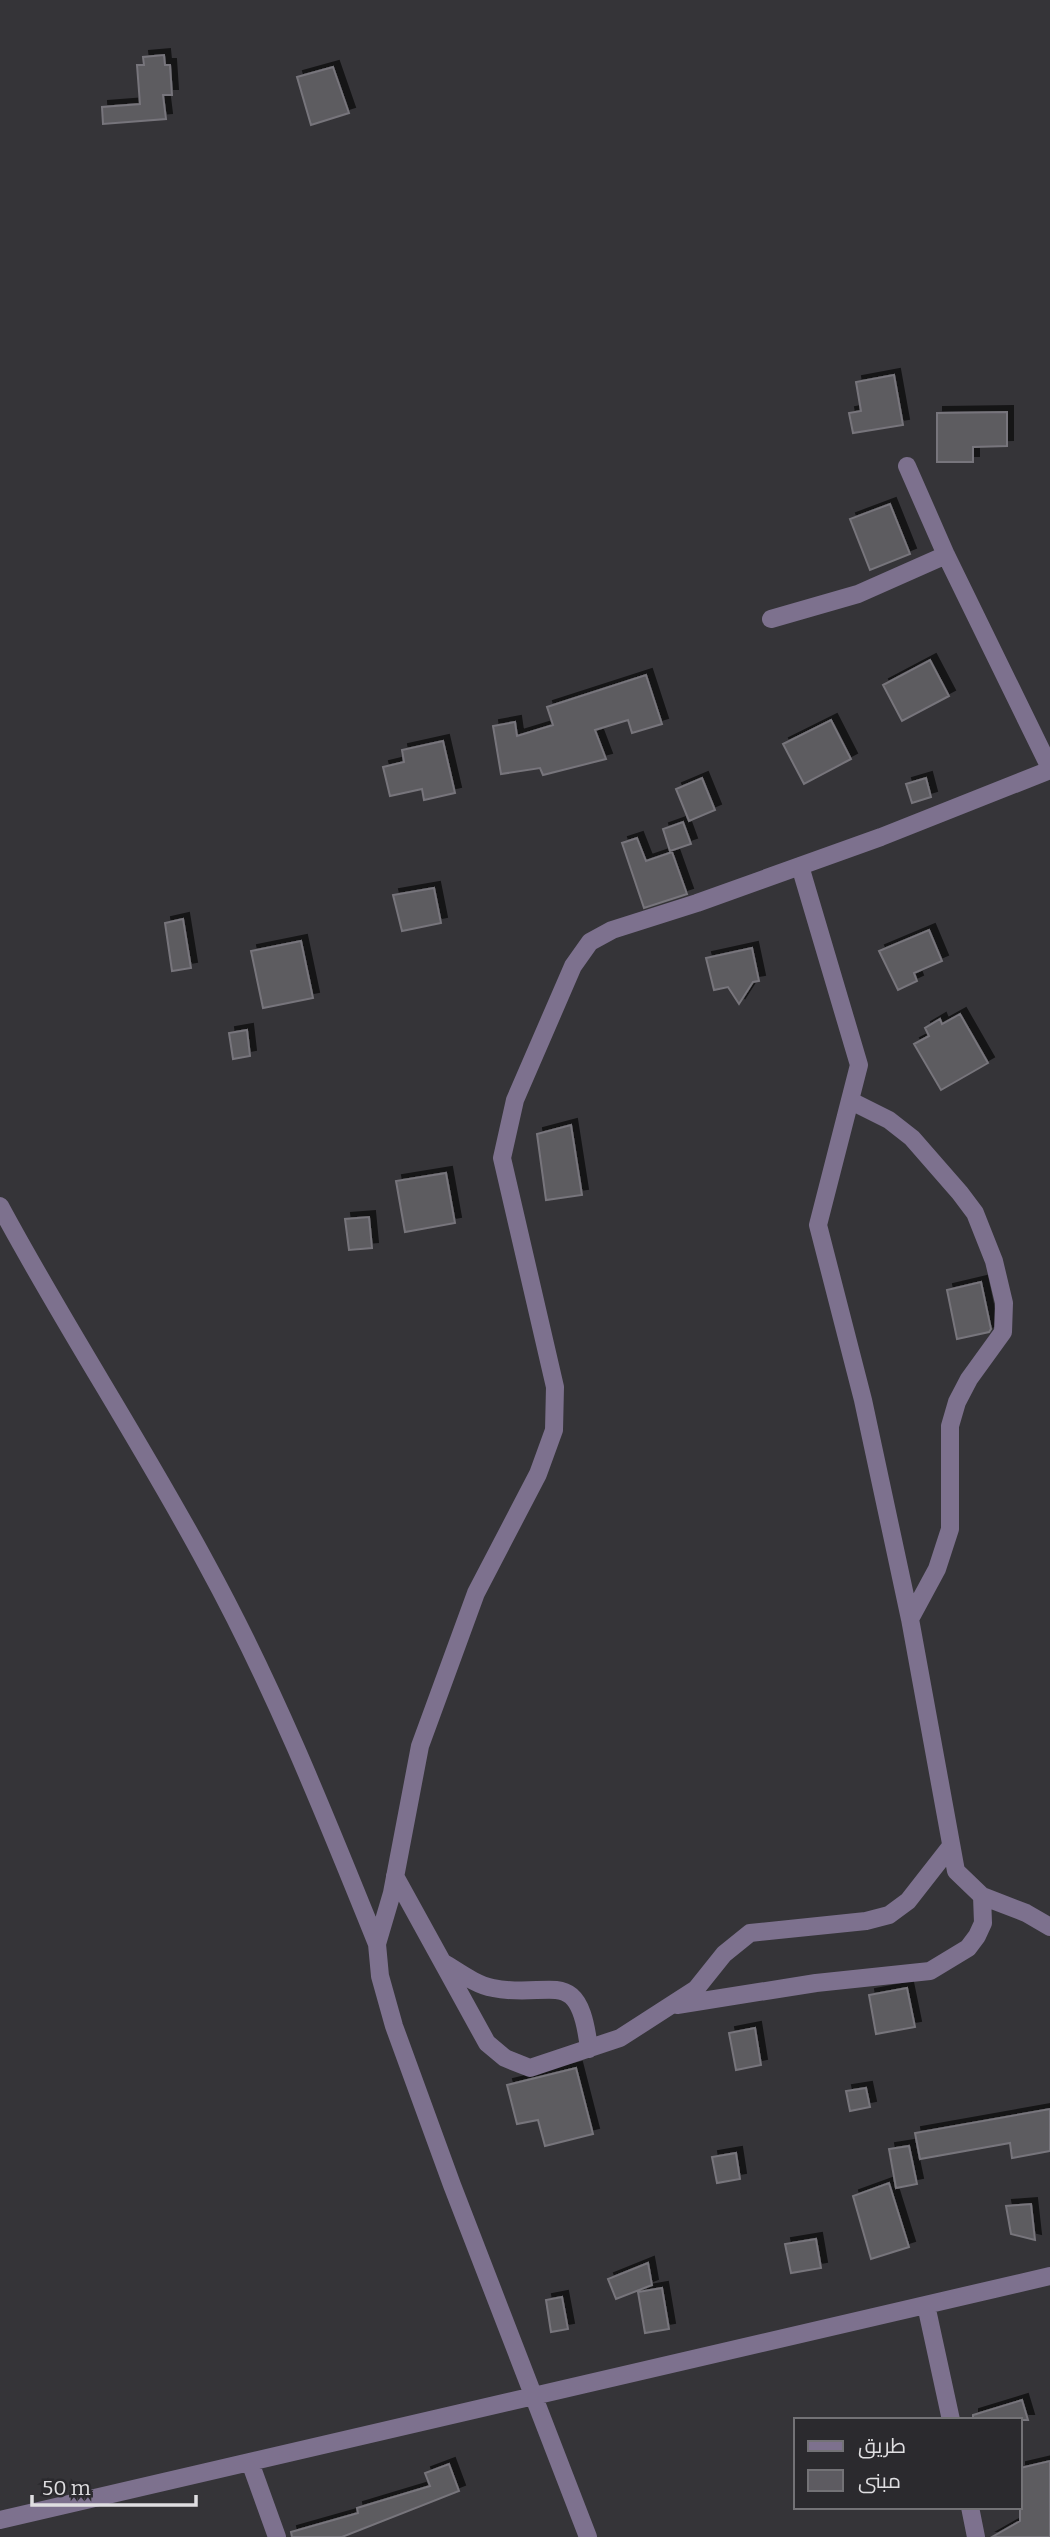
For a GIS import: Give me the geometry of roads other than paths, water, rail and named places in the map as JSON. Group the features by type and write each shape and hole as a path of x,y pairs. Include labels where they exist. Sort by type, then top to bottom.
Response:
{"street":[{"path":"377,1944 396,1876 420,1746 476,1593 538,1474 554,1430 555,1387 502,1158 515,1100 573,966 590,942 612,930 697,904 1050,769 946,555 907,466"},
{"path":"771,619 858,594 946,555"},
{"path":"800,866 859,1065 818,1225 863,1400 910,1619 956,1871 982,1896 1026,1913 1050,1927"},
{"path":"851,1101 889,1120 912,1138 960,1193 975,1213 994,1261 1004,1303 1003,1332 969,1379 957,1402 950,1426 950,1529 937,1569 910,1619"},
{"path":"0,1206 43,1286 207,1564 307,1771 377,1944 380,1976 394,2026 588,2537"},
{"path":"396,1876 486,2043 505,2059 530,2068 620,2038 696,1989 724,1954 750,1933 866,1921 889,1915 908,1901 951,1846"},
{"path":"669,2007 816,1983 930,1971 968,1948 977,1936 983,1923 982,1896"},
{"path":"444,1963 489,1987 560,1989 571,1995 585,2024 589,2049"},
{"path":"0,2519 1050,2276"},
{"path":"926,2305 951,2418"},
{"path":"250,2462 277,2537"},
{"path":"970,2509 976,2537"}]}
